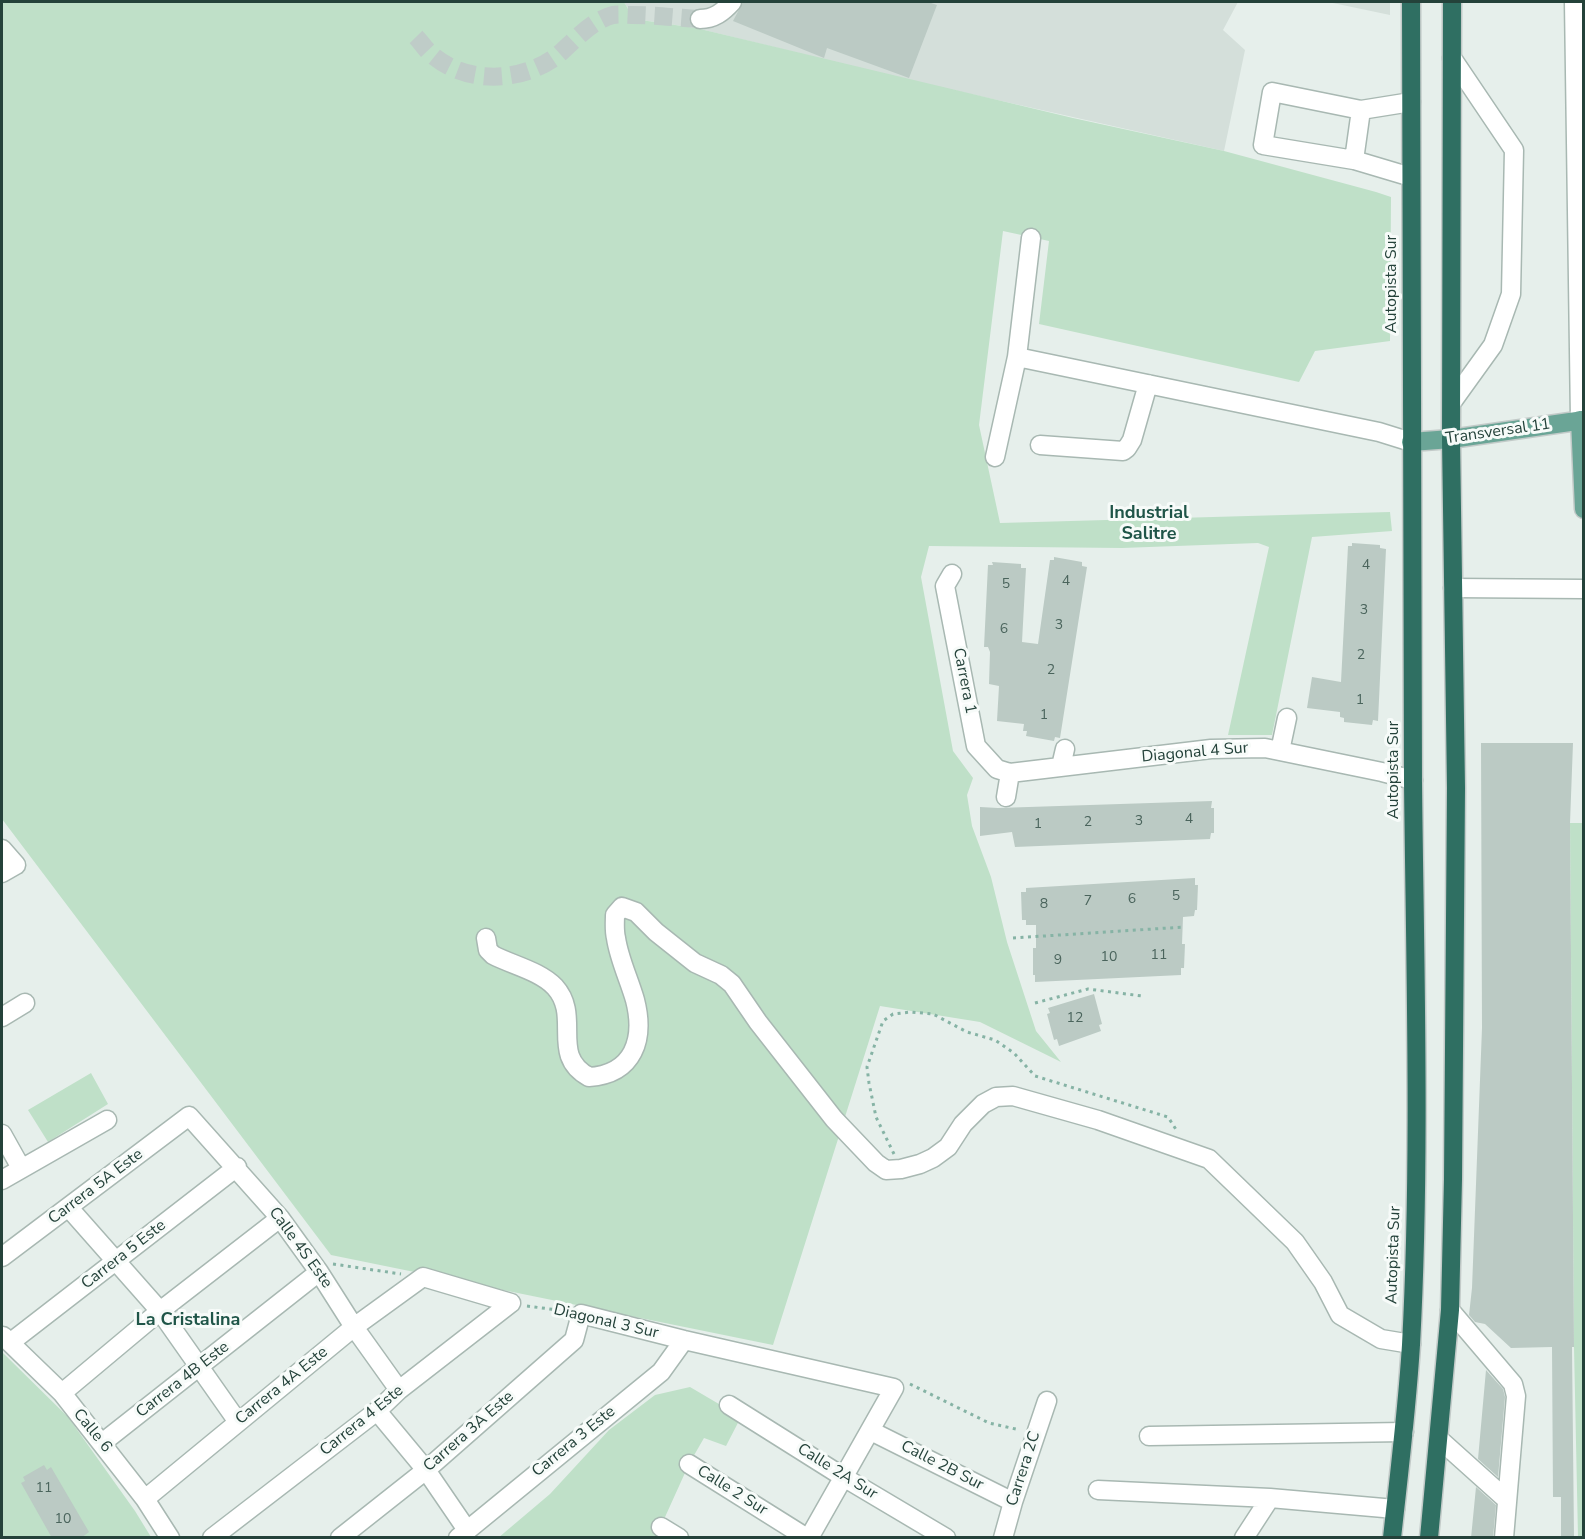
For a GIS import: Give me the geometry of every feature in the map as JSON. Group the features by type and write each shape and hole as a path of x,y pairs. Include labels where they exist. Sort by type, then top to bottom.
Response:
{"highway":[{"name":"Autopista Sur","path":"1392,1538 1411,1344 1415,1228 1416,1017 1410,2"},
{"path":"1429,1538 1450,1310 1456,962 1451,439 1452,2"}],"main road":[{"name":"Transversal 11","path":"1411,442 1451,439 1582,420"},
{"path":"1582,420 1584,509"}],"street":[{"path":"700,19 710,19 720,14 732,2"},
{"path":"1574,2 1582,420"},
{"path":"1452,58 1514,150 1512,294 1493,345 1452,402"},
{"path":"1411,102 1361,110 1272,92 1263,145 1354,160 1411,177"},
{"path":"1354,160 1361,110"},
{"path":"995,457 1017,357 1031,238"},
{"path":"1017,357 1379,432 1411,442"},
{"path":"1040,445 1123,451 1132,440 1148,384"},
{"name":"Carrera 1","path":"952,574 945,586 976,746 997,769 1010,773"},
{"path":"1453,588 1584,589"},
{"path":"1280,751 1287,717"},
{"name":"Diagonal 4 Sur","path":"1010,773 1063,758 1138,751 1265,748 1280,751 1312,765 1413,780"},
{"path":"1006,797 1010,773"},
{"path":"2,849 9,869"},
{"path":"486,938 488,950 493,955 554,986 566,1008 568,1052 572,1064 589,1077 605,1074 626,1063 636,1043 638,1016 615,927 616,911 622,907 631,909 695,963 721,975 732,984 758,1022 834,1119 876,1163 886,1170 901,1169 933,1158 948,1147 963,1124 983,1104 996,1097 1013,1096 1098,1120 1209,1159 1296,1242 1323,1282 1340,1315 1381,1339 1411,1344"},
{"path":"2,1017 25,1003"},
{"name":"Calle 4S Este","path":"189,1116 237,1167 280,1218 399,1390"},
{"name":"Carrera 5A Este","path":"2,1257 189,1116"},
{"path":"2,1180 107,1120"},
{"path":"2,1138 21,1168"},
{"name":"Carrera 5 Este","path":"6,1339 117,1262 237,1167"},
{"path":"69,1208 160,1311 238,1422"},
{"path":"62,1393 160,1311 280,1218"},
{"name":"Carrera 4B Este","path":"102,1443 319,1272"},
{"path":"423,1277 511,1303"},
{"name":"Carrera 4A Este","path":"145,1499 354,1327 423,1277"},
{"name":"Carrera 4 Este","path":"212,1538 377,1411 399,1390 511,1303"},
{"path":"1450,1310 1513,1384 1516,1396 1504,1538"},
{"name":"Diagonal 3 Sur","path":"581,1314 894,1388"},
{"name":"Carrera 3A Este","path":"340,1538 426,1470 574,1340 581,1314"},
{"name":"Calle 6","path":"6,1339 62,1393 145,1499 170,1538"},
{"name":"Carrera 3 Este","path":"463,1534 661,1372 684,1340"},
{"path":"808,1538 845,1478 894,1388"},
{"name":"Carrera 2C","path":"1003,1538 1047,1401"},
{"name":"Calle 2A Sur","path":"729,1405 946,1538"},
{"path":"377,1411 426,1470 463,1534"},
{"name":"Calle 2B Sur","path":"871,1431 1013,1502"},
{"path":"1149,1436 1404,1432"},
{"path":"1439,1439 1507,1500"},
{"name":"Calle 2 Sur","path":"688,1464 808,1538"},
{"path":"1098,1490 1270,1498 1395,1509"},
{"path":"1244,1538 1270,1498"},
{"path":"661,1527 679,1538"}],"path":[{"path":"1013,938 1184,927"},
{"path":"1035,1003 1088,989 1142,996"},
{"path":"901,1169 876,1117 867,1067 883,1021 893,1014 911,1012 933,1014 967,1032 995,1040 1014,1053 1035,1076 1168,1117 1191,1153"},
{"path":"319,1272 334,1263 423,1277"},
{"name":"Diagonal 3 Sur","path":"511,1303 581,1314"},
{"path":"894,1388 906,1383 989,1423 1016,1429 1035,1437"}],"shaded area":[{"path":"624,2 1238,2 1223,30 1245,50 1224,151 908,80 696,28 634,19"},
{"path":"1328,2 1390,2 1390,15"}],"green space":[{"path":"2,2 624,2 634,19 696,28 1073,118 1224,151 1391,197 1390,341 1315,351 1299,382 1039,324 1049,241 1003,231 979,425 1000,523 1390,512 1392,531 1312,537 1272,735 1228,735 1269,547 1258,543 1122,548 929,546 921,577 953,751 973,778 967,795 972,826 991,877 1007,942 1036,1031 1061,1062 980,1022 880,1006 773,1345 331,1255 2,819"},
{"path":"1570,823 1584,823 1583,1538 1578,1537 1574,1347"},
{"path":"91,1073 108,1104 48,1142 28,1110"},
{"path":"2,1352 68,1417 151,1537 2,1537"},
{"path":"690,1387 741,1417 726,1446 704,1438 689,1464 656,1537 498,1538 550,1494 609,1430 655,1395"}],"building":[{"path":"743,2 928,2 937,5 909,78 827,48 824,58 733,21"},
{"path":"1352,543 1380,545 1380,548 1386,549 1378,721 1373,720 1372,725 1344,722 1344,718 1340,717 1340,712 1307,708 1312,677 1341,682 1348,546 1352,546"},
{"path":"1054,557 1082,562 1082,566 1087,567 1060,738 1055,737 1054,741 1026,736 1027,731 1023,731 1024,724 997,721 999,686 989,684 990,652 988,647 984,647 988,565 993,565 992,562 1021,564 1021,568 1026,568 1022,642 1038,644 1050,560 1054,560"},
{"path":"1481,743 1573,743 1570,823 1574,1538 1561,1538 1561,1497 1553,1497 1552,1347 1511,1348 1485,1324 1475,1322 1469,1315 1482,1028"},
{"path":"1212,801 1214,833 1211,833 1210,839 1015,847 1012,832 980,836 980,807"},
{"path":"1195,878 1195,885 1198,885 1197,910 1194,916 1183,917 1182,944 1185,944 1184,968 1181,968 1181,975 1035,982 1033,948 1036,948 1036,925 1026,925 1026,920 1022,920 1021,892 1026,892 1026,888"},
{"path":"1094,994 1102,1024 1099,1025 1101,1031 1059,1046 1057,1039 1054,1040 1047,1014 1050,1013 1048,1008"},
{"path":"1486,1370 1503,1389 1505,1397 1498,1477 1478,1459"},
{"path":"44,1465 47,1470 51,1467 89,1532 81,1538 52,1538 21,1483 25,1481 23,1477"},
{"path":"1476,1487 1496,1505 1493,1538 1471,1538"}],"tunnel":[{"path":"416,37 429,52 445,64 461,71 494,77 528,71 544,64 598,21 613,15 700,19"}],"district":[{"name":"Industrial Salitre","path":"1149,524"},
{"name":"La Cristalina","path":"188,1321"}]}
